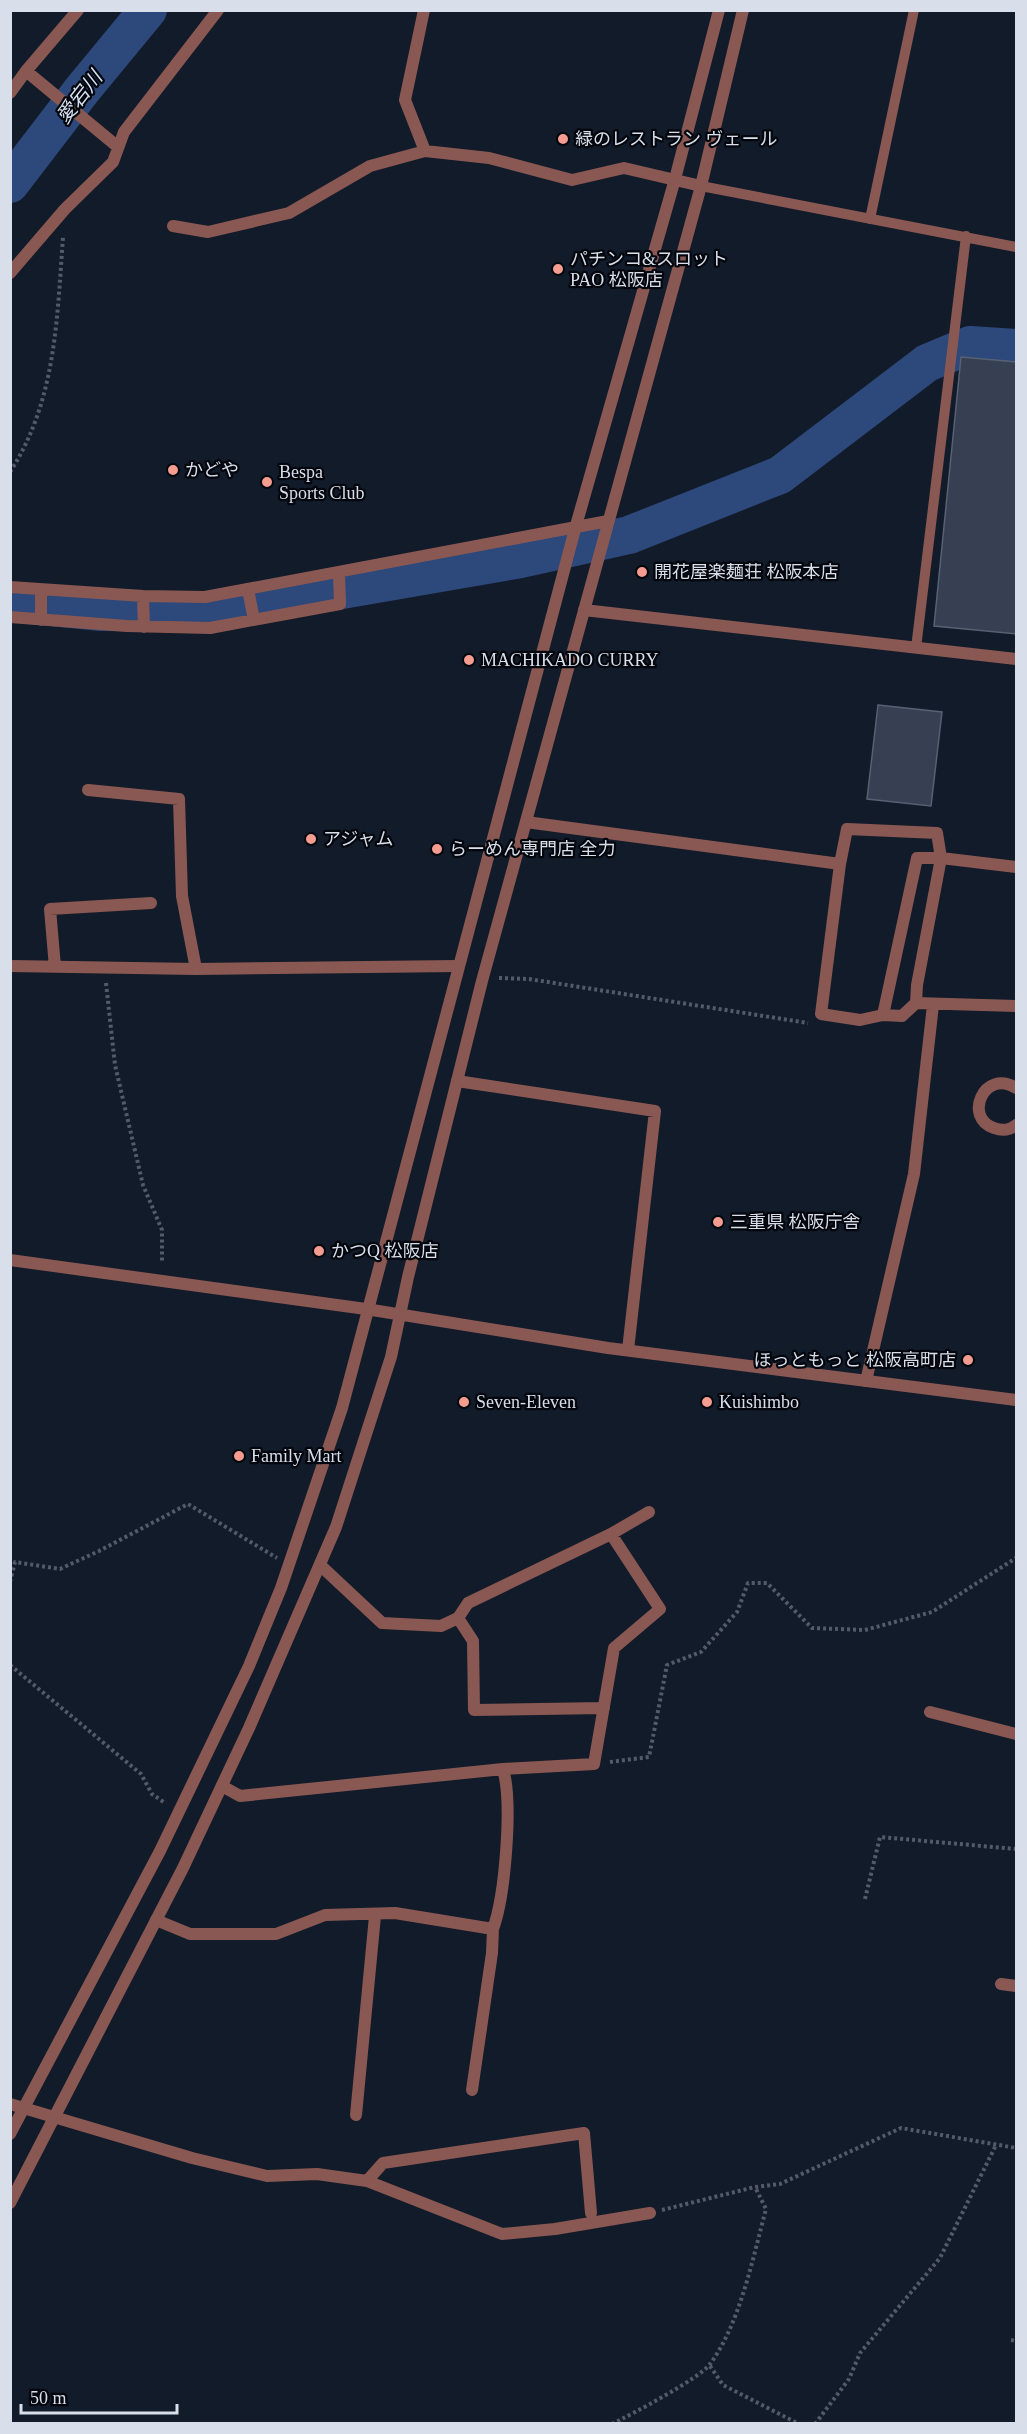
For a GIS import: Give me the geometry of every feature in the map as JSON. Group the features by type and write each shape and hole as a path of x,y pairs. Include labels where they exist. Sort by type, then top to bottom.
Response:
{"street":[{"path":"10,273 65,209 113,162 124,132 218,10"},
{"path":"424,10 405,100 425,151"},
{"path":"10,2134 178,1811 249,1666 289,1566 342,1408 366,1309 574,532 675,179 719,10"},
{"path":"10,2203 156,1920 222,1786 336,1527 391,1357 408,1277 457,1081 596,561 701,186 743,10"},
{"path":"10,93 76,11"},
{"path":"26,71 118,147"},
{"path":"173,226 208,232 289,213 370,166 425,151 489,158 572,180 624,168 701,186"},
{"path":"10,587 143,597 205,597 607,525"},
{"path":"10,617 210,628 340,604 339,574"},
{"path":"248,590 254,619"},
{"path":"41,591 41,619"},
{"path":"143,597 144,626"},
{"path":"584,610 1017,659"},
{"path":"88,790 179,799 182,896 196,969"},
{"path":"526,822 840,864"},
{"path":"848,829 937,833 941,858 917,985 916,1003 902,1016 883,1015 860,1020 821,1014 840,864 848,829"},
{"path":"883,1015 917,858 941,858 1017,867"},
{"path":"55,967 50,909 151,903"},
{"path":"10,966 196,969 458,966"},
{"path":"916,1003 1017,1006"},
{"path":"866,1381 914,1174 933,1005"},
{"path":"457,1081 656,1111 628,1350"},
{"path":"1017,1088 1001,1083 992,1085 982,1095 979,1108 980,1115 990,1127 1004,1130 1017,1125"},
{"path":"10,1260 366,1309 628,1350 1017,1400"},
{"path":"320,1565 382,1623 441,1626 458,1618 468,1603 650,1512"},
{"path":"222,1786 240,1796 503,1769 594,1764 615,1648 660,1609 610,1534"},
{"path":"458,1618 472,1641 474,1710 604,1708"},
{"path":"930,1712 1017,1734"},
{"path":"472,2090 492,1953 493,1929 501,1908 509,1788 503,1769"},
{"path":"156,1920 190,1934 276,1934 325,1915 395,1914 493,1929"},
{"path":"356,2115 375,1916"},
{"path":"1001,1984 1017,1986"},
{"path":"10,2104 192,2158 267,2176 317,2174 367,2181 502,2234 555,2229 650,2213"},
{"path":"367,2181 383,2163 584,2133 591,2213"}],"lane":[{"path":"870,219 914,10"},
{"path":"701,186 1017,247"},
{"path":"916,648 927,573 953,328 966,236"}],"path":[{"path":"10,472 25,450 45,400 56,324 65,209"},
{"path":"104,967 115,1065 143,1185 162,1230 162,1263"},
{"path":"499,978 529,979 811,1023"},
{"path":"10,1582 15,1562 60,1569 188,1504 289,1566"},
{"path":"594,1764 649,1757 667,1665 701,1652 737,1612 748,1583 767,1583 812,1628 865,1630 932,1612 1017,1558"},
{"path":"10,1665 141,1774 152,1794 178,1811"},
{"path":"865,1899 880,1837 1017,1849"},
{"path":"650,2213 755,2187 780,2184 901,2128 1017,2148"},
{"path":"815,2424 849,2379 860,2353 939,2258 996,2145"},
{"path":"612,2424 642,2410 710,2366 736,2313 766,2209 755,2187"},
{"path":"710,2366 723,2385 799,2424"}],"building":[{"path":"961,357 1017,362 1017,634 934,626"},
{"path":"878,705 942,712 931,806 867,799"}],"waterway":[{"name":"愛宕川","path":"10,184 82,90 148,10"},
{"path":"10,603 101,612 209,613 521,559 629,535 780,475 927,363 970,345 1016,348"}],"place":[{"name":"緑のレストラン ヴェール","path":"563,139"},
{"name":"パチンコ&スロット PAO 松阪店","path":"558,269"},
{"name":"かどや","path":"173,470"},
{"name":"Bespa Sports Club","path":"267,482"},
{"name":"開花屋楽麺荘 松阪本店","path":"642,572"},
{"name":"MACHIKADO CURRY","path":"469,660"},
{"name":"アジャム","path":"311,839"},
{"name":"らーめん専門店 全力","path":"437,849"},
{"name":"三重県 松阪庁舎","path":"718,1222"},
{"name":"かつQ 松阪店","path":"319,1251"},
{"name":"ほっともっと 松阪高町店","path":"968,1360"},
{"name":"Seven-Eleven","path":"464,1402"},
{"name":"Kuishimbo","path":"707,1402"},
{"name":"Family Mart","path":"239,1456"}]}
